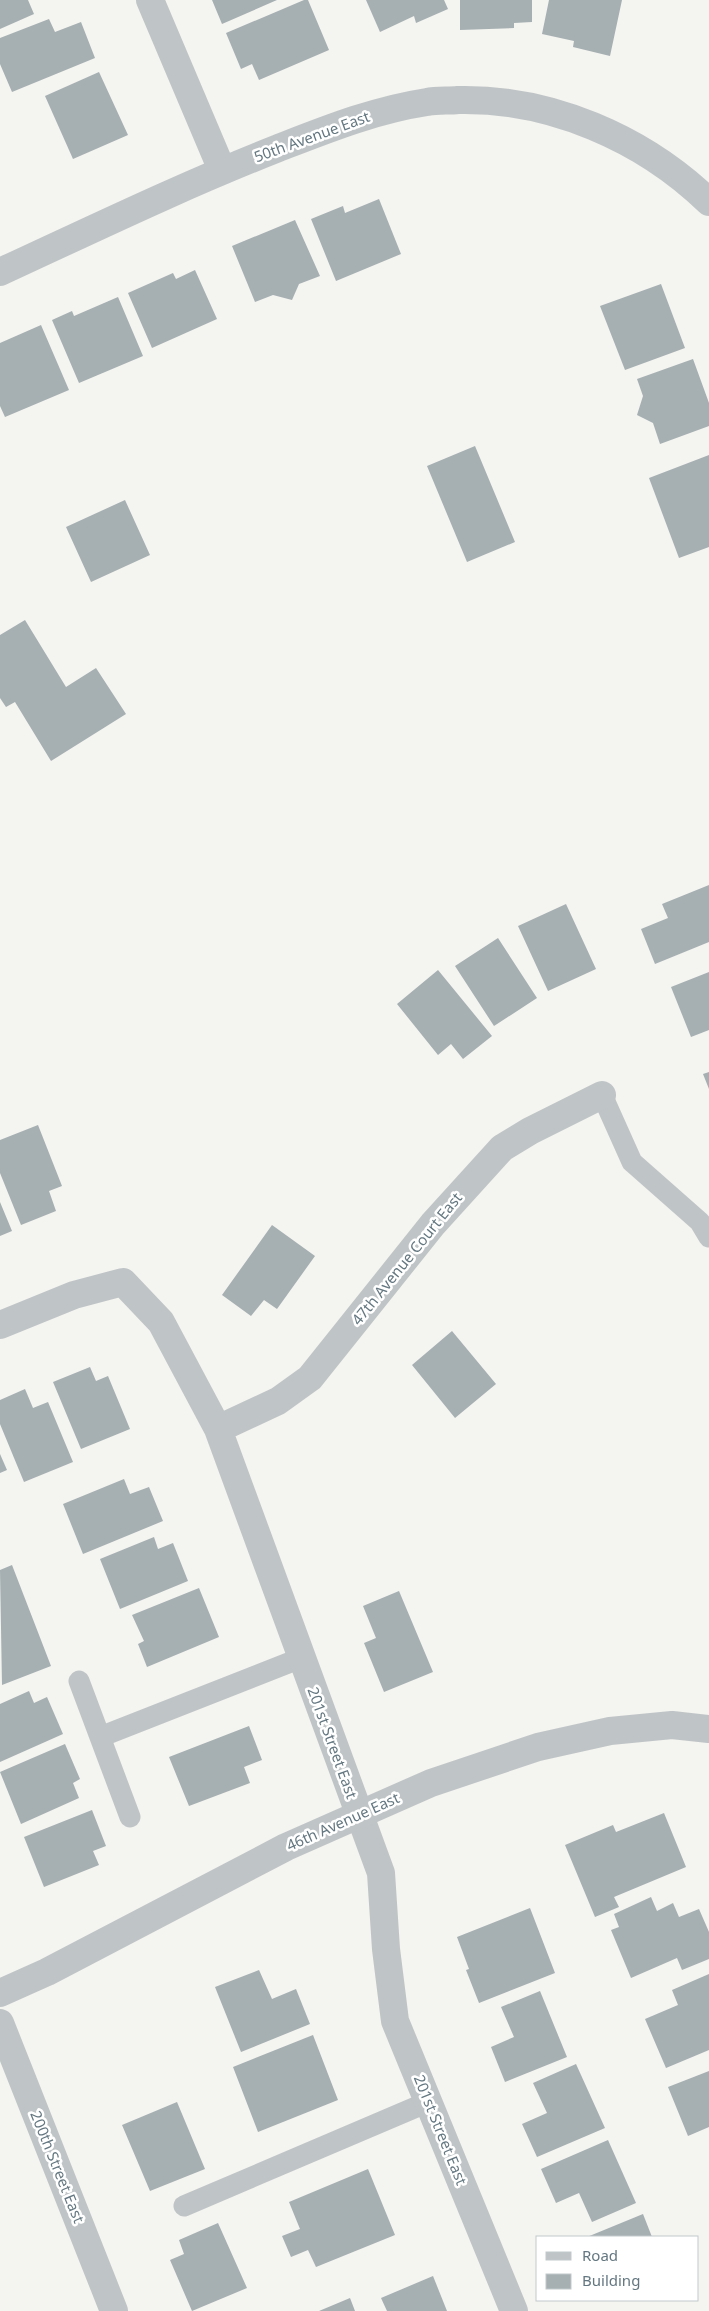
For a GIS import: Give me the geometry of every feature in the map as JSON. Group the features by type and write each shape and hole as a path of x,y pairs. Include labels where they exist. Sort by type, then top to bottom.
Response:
{"street":[{"path":"150,0 222,170"},
{"name":"50th Avenue East","path":"0,272 222,170 353,119 428,101 488,100 547,110 602,129 651,156 680,176 709,202"},
{"name":"47th Avenue Court East","path":"218,1429 278,1401 310,1378 433,1224 502,1148 530,1131 602,1095"},
{"name":"201st Street East","path":"0,1325 74,1295 123,1282 161,1322 218,1429 358,1815 381,1873 386,1949 395,2021 514,2311"},
{"name":"46th Avenue East","path":"0,1993 47,1972 286,1847 431,1783 538,1747 610,1731 672,1724 709,1730"},
{"name":"200th Street East","path":"0,2023 114,2311"}],"lane":[{"path":"602,1095 632,1162 700,1222 709,1237"},
{"path":"100,1737 301,1658"},
{"path":"79,1681 130,1817"},
{"path":"184,2206 428,2102"}],"building":[{"path":"0,0 28,0 34,14 0,29"},
{"path":"212,0 277,0 222,24"},
{"path":"308,0 329,50 259,80 252,64 241,69 226,33"},
{"path":"366,0 444,0 448,9 416,23 414,16 380,32"},
{"path":"460,0 532,0 532,22 514,23 514,28 460,30"},
{"path":"549,0 622,0 610,56 573,47 574,41 542,34"},
{"path":"49,19 55,32 81,22 95,58 12,92 0,64 0,38"},
{"path":"99,72 128,135 73,159 45,96"},
{"path":"379,199 401,254 336,281 311,219 343,206 345,213"},
{"path":"295,220 320,276 299,284 292,300 273,295 255,302 232,246"},
{"path":"195,270 217,319 152,348 128,293 173,273 176,279"},
{"path":"661,284 685,348 625,370 600,306"},
{"path":"118,297 143,356 79,383 52,320 72,311 74,316"},
{"path":"41,325 69,390 5,417 0,406 0,343"},
{"path":"693,359 709,403 709,426 660,444 653,423 637,415 643,396 637,379"},
{"path":"475,446 515,542 467,562 427,466"},
{"path":"709,455 709,547 679,558 649,478"},
{"path":"125,500 150,555 91,582 66,527"},
{"path":"25,620 66,687 96,668 126,714 51,761 15,702 6,707 0,698 0,635"},
{"path":"709,885 709,942 655,964 641,929 668,918 662,904"},
{"path":"566,904 596,969 548,991 518,926"},
{"path":"498,938 537,998 494,1026 455,966"},
{"path":"438,970 492,1036 463,1059 451,1044 438,1055 397,1004"},
{"path":"709,972 709,1030 691,1037 671,987"},
{"path":"709,1072 709,1089 703,1074"},
{"path":"38,1125 62,1186 49,1191 56,1211 21,1225 0,1173 0,1140"},
{"path":"0,1202 12,1231 0,1236"},
{"path":"272,1225 315,1256 277,1309 264,1300 251,1316 222,1295"},
{"path":"452,1331 496,1384 455,1418 412,1365"},
{"path":"90,1367 96,1381 108,1376 130,1429 81,1449 53,1382"},
{"path":"25,1389 33,1408 48,1402 73,1462 24,1482 0,1424 0,1400"},
{"path":"0,1454 7,1470 0,1473"},
{"path":"124,1479 130,1494 149,1487 163,1521 83,1554 63,1504"},
{"path":"154,1537 158,1549 173,1543 188,1581 120,1609 100,1559"},
{"path":"12,1565 51,1666 2,1685 0,1570"},
{"path":"199,1588 219,1637 147,1667 138,1644 144,1641 132,1615"},
{"path":"399,1591 433,1672 384,1692 364,1643 376,1638 363,1606"},
{"path":"29,1691 34,1703 47,1697 63,1734 0,1762 0,1704"},
{"path":"249,1726 262,1760 244,1767 250,1783 189,1806 169,1757"},
{"path":"65,1744 80,1779 73,1783 79,1798 21,1824 0,1772"},
{"path":"92,1810 106,1846 93,1851 99,1865 44,1887 24,1837"},
{"path":"664,1813 686,1867 614,1897 619,1907 595,1917 565,1845 613,1825 616,1832"},
{"path":"651,1897 657,1911 673,1903 679,1917 699,1909 709,1932 709,1959 682,1970 677,1958 631,1978 611,1930 619,1927 614,1914"},
{"path":"530,1908 555,1973 479,2003 466,1970 469,1969 457,1937"},
{"path":"259,1970 272,1999 296,1989 310,2024 241,2052 215,1987"},
{"path":"709,1974 709,2050 666,2068 645,2019 678,2005 672,1990"},
{"path":"540,1991 567,2057 505,2082 491,2047 514,2037 501,2007"},
{"path":"313,2035 338,2100 258,2132 233,2067"},
{"path":"576,2064 605,2128 537,2157 522,2124 547,2113 533,2083"},
{"path":"709,2071 709,2127 688,2136 668,2087"},
{"path":"177,2102 205,2169 150,2191 122,2125"},
{"path":"608,2140 636,2203 592,2222 579,2193 556,2203 541,2169"},
{"path":"368,2169 395,2235 316,2267 308,2250 291,2257 282,2236 300,2229 289,2202"},
{"path":"643,2214 652,2236 589,2236"},
{"path":"218,2223 247,2288 192,2311 170,2260 184,2254 179,2240"},
{"path":"433,2276 447,2311 387,2311 381,2298"},
{"path":"350,2298 355,2311 319,2311"}]}
